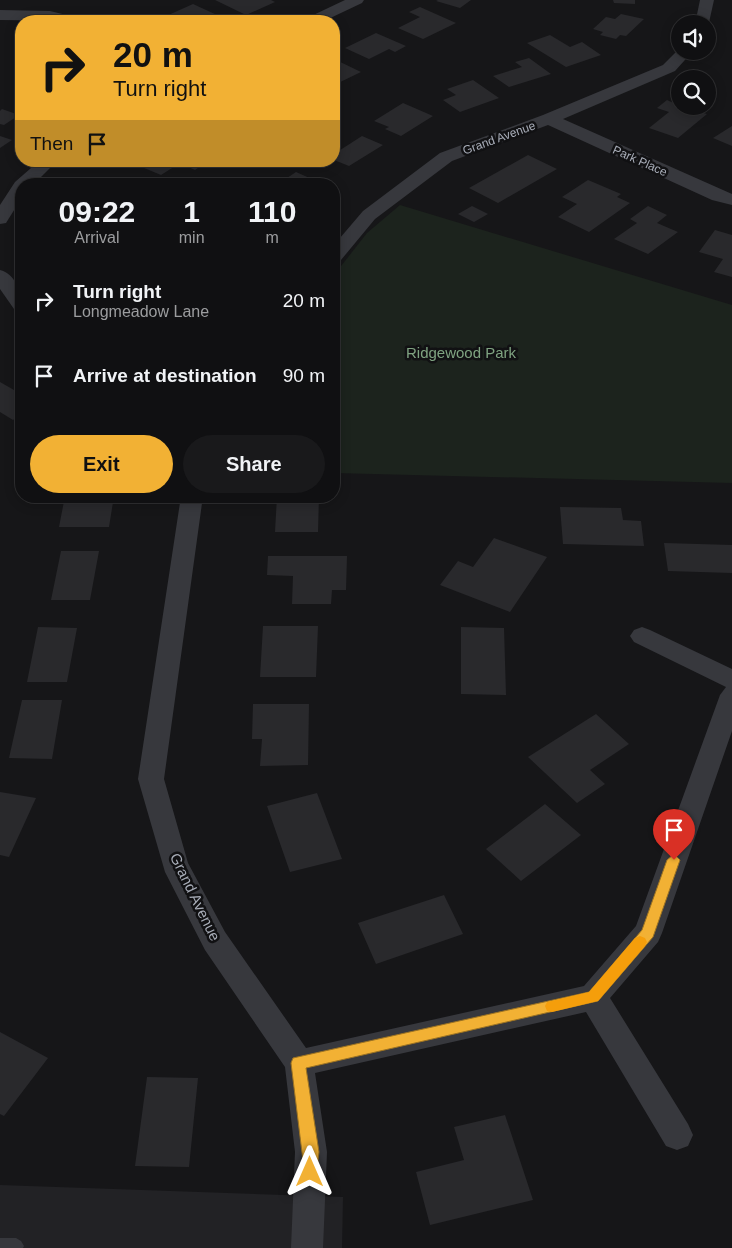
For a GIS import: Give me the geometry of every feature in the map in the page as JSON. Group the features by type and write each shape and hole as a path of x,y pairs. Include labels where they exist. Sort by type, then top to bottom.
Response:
{"street":[{"path":"325,15 357,0"},
{"path":"704,15 707,0"},
{"path":"0,15 15,15"},
{"name":"Grand Avenue","path":"340,249 369,215 446,158 549,119 669,68 677,60"},
{"name":"Park Place","path":"549,119 718,196 732,200"},
{"path":"30,178 42,167"},
{"path":"0,219 15,196"},
{"path":"0,276 15,297"},
{"name":"Grand Avenue","path":"191,503 150,780 175,864 216,941 298,1063 311,1152 307,1248"},
{"path":"642,636 732,680"},
{"path":"298,1063 593,997 648,933 732,695"},
{"path":"593,997 676,1135"}],"lane":[{"path":"0,1246 16,1246"}],"shaded area":[{"path":"0,1185 343,1197 342,1248 0,1248"}],"green space":[{"name":"Ridgewood Park","path":"400,205 732,305 732,483 340,473 340,267 367,233"}],"building":[{"path":"215,0 271,0 275,2 246,15"},
{"path":"471,0 460,8 436,1"},
{"path":"613,0 635,0 635,4 614,3"},
{"path":"193,4 217,15 168,15"},
{"path":"420,7 456,23 423,39 398,28 420,17 409,12"},
{"path":"621,14 644,19 626,36 620,35 616,39 600,35 603,32 593,29 606,17 615,19"},
{"path":"376,33 406,46 395,52 389,49 369,59 345,48"},
{"path":"550,35 570,47 582,42 601,55 566,67 527,43"},
{"path":"529,58 551,74 509,87 493,76 522,67 515,62"},
{"path":"340,62 361,72 340,82"},
{"path":"473,80 499,98 460,112 443,100 456,95 447,89"},
{"path":"667,100 671,102 671,115 706,115 678,138 649,128 669,112 657,108"},
{"path":"403,103 433,116 401,136 385,129 389,127 374,121"},
{"path":"2,109 15,114 15,118 4,125 0,124 0,111"},
{"path":"732,126 732,146 713,138"},
{"path":"0,136 12,140 0,148"},
{"path":"362,136 383,145 349,166 340,162 340,150"},
{"path":"528,155 557,169 498,203 469,188"},
{"path":"142,167 174,167 161,175"},
{"path":"189,167 199,167 195,170"},
{"path":"296,172 310,178 287,178"},
{"path":"588,180 621,194 617,197 630,203 589,232 558,217 577,204 562,197"},
{"path":"472,206 488,214 474,222 458,214"},
{"path":"648,206 667,215 657,223 678,232 648,254 614,239 637,223 630,219"},
{"path":"715,230 732,235 732,277 714,272 723,259 699,252"},
{"path":"0,382 15,389 15,418 13,420 0,412"},
{"path":"64,503 113,503 109,527 59,527"},
{"path":"277,503 319,503 318,532 275,532"},
{"path":"560,507 621,508 623,520 641,521 644,546 563,544"},
{"path":"494,538 547,557 510,612 440,585 458,561 473,567"},
{"path":"664,543 732,545 732,573 668,571"},
{"path":"61,551 99,551 90,600 51,600"},
{"path":"268,556 347,556 346,590 332,590 331,604 292,604 293,576 267,575"},
{"path":"263,626 318,626 316,677 260,677"},
{"path":"38,627 77,628 67,682 27,682"},
{"path":"461,627 504,628 506,695 461,694"},
{"path":"22,700 62,700 52,759 9,758"},
{"path":"253,704 309,704 308,765 260,766 262,739 252,739"},
{"path":"596,714 629,744 590,770 605,784 577,803 528,757"},
{"path":"0,792 36,798 9,857 0,855"},
{"path":"317,793 342,859 290,872 267,806"},
{"path":"545,804 581,835 521,881 486,849"},
{"path":"444,895 463,934 376,964 358,923"},
{"path":"0,1032 48,1058 4,1116 0,1114"},
{"path":"147,1077 198,1078 189,1167 135,1166"},
{"path":"505,1115 533,1200 430,1225 416,1172 464,1160 454,1127"}],"slow traffic":[{"path":"552,1006 593,997 640,942"}],"route":[{"path":"310,1172 311,1152 298,1063 593,997 648,933 674,860"}]}
